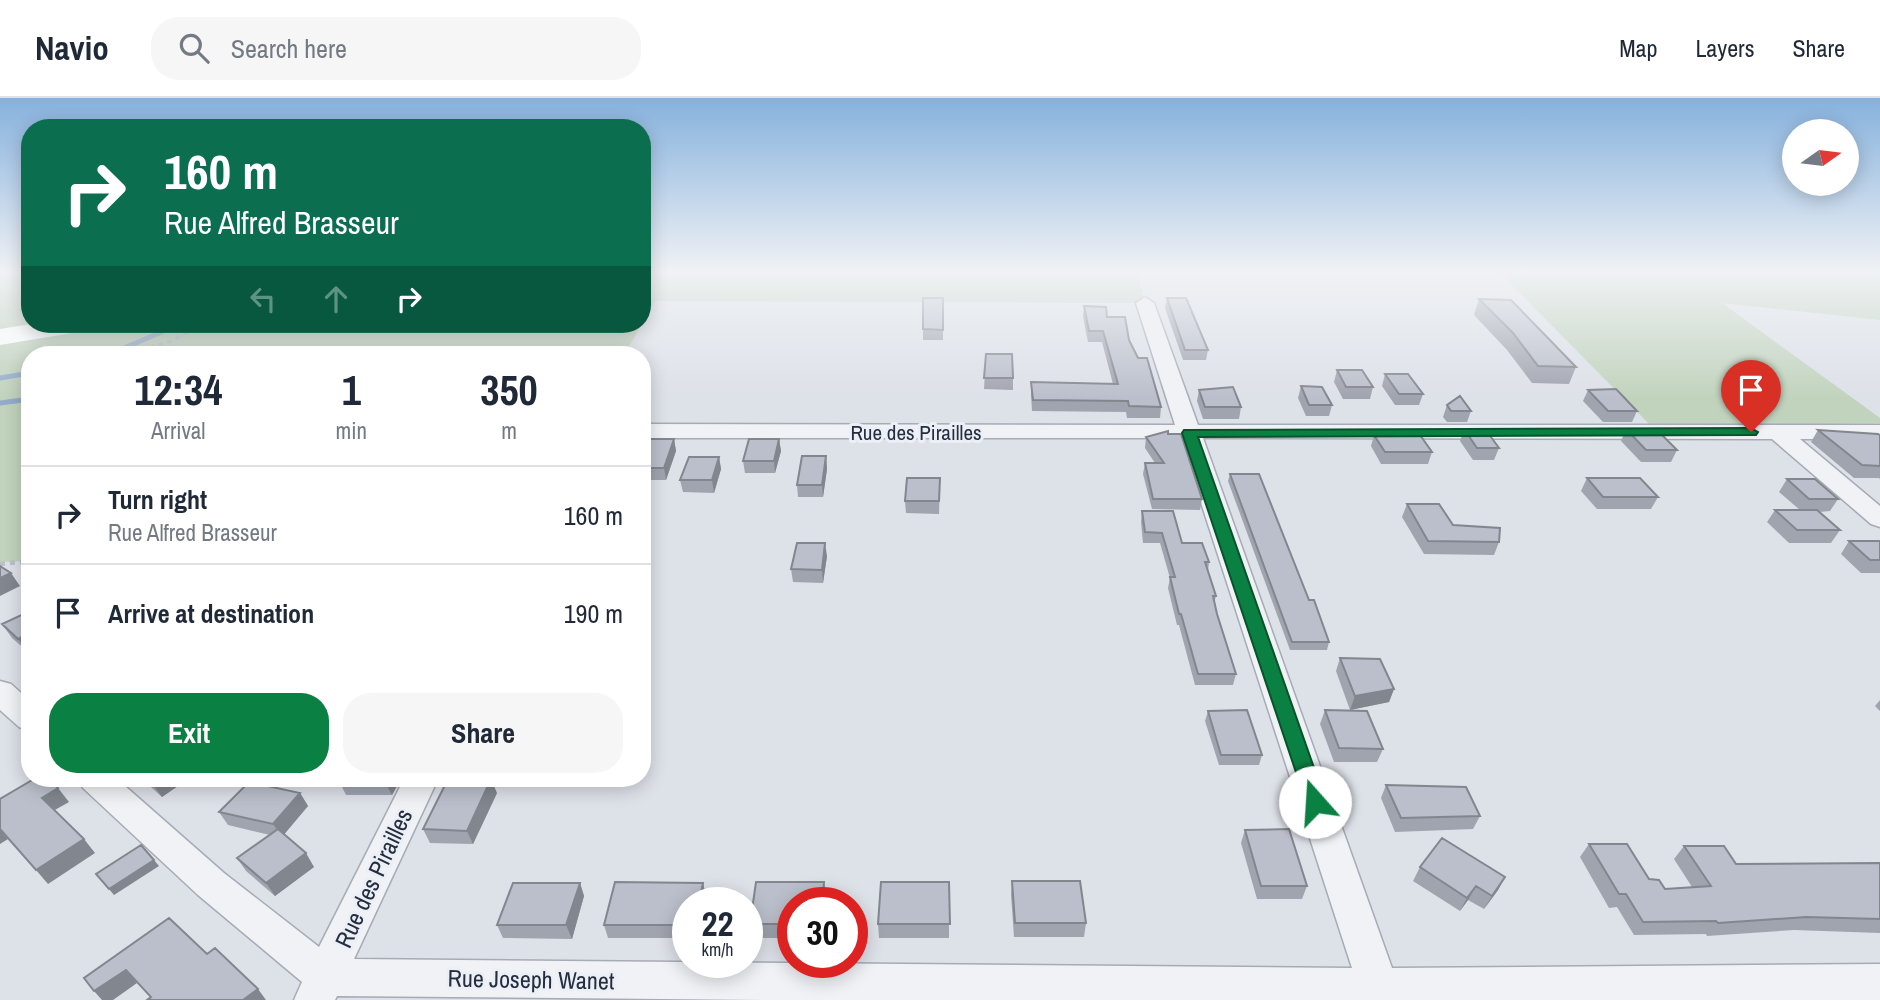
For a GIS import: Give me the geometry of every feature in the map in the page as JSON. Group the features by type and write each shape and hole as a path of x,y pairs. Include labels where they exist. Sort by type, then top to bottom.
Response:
{"street":[{"path":"1149,314 1380,993"},
{"path":"0,337 24,333"},
{"name":"Rue des Pirailles","path":"651,431 1880,432"},
{"path":"1778,432 1880,519"},
{"path":"0,692 21,711"},
{"path":"104,787 211,884 320,989"},
{"name":"Rue des Pirailles","path":"320,989 417,787"},
{"name":"Rue Joseph Wanet","path":"320,989 1380,993 1880,983"}],"path":[{"path":"155,346 172,341 185,333"},
{"path":"0,564 21,562"}],"green space":[{"path":"0,314 21,314 21,333 637,333 629,346 21,346 21,561 0,562"},
{"path":"1541,314 1737,314 1880,418 1880,423 1652,427"},
{"path":"1825,314 1880,314 1880,320"}],"building":[{"path":"923,314 943,314 943,330 923,329"},
{"path":"1086,314 1125,317 1129,340 1138,358 1147,358 1161,407 1129,406 1128,401 1033,400 1031,382 1118,384 1103,331 1089,331"},
{"path":"1173,314 1193,314 1208,350 1185,350"},
{"path":"1494,314 1525,314 1576,367 1538,366 1513,333"},
{"path":"986,354 1012,354 1013,378 984,378"},
{"path":"1337,370 1362,370 1373,387 1346,387"},
{"path":"1385,374 1408,374 1423,394 1399,394"},
{"path":"1301,386 1322,387 1332,405 1309,405"},
{"path":"1233,387 1241,407 1205,407 1199,390"},
{"path":"1616,389 1637,411 1608,411 1588,390"},
{"path":"1460,396 1471,411 1451,411 1447,405"},
{"path":"1464,429 1485,429 1499,448 1477,448"},
{"path":"1626,429 1656,429 1677,450 1646,450"},
{"path":"1818,430 1880,435 1880,466 1862,465"},
{"path":"1168,431 1168,434 1181,434 1202,499 1153,499 1145,463 1164,463 1146,437"},
{"path":"1374,435 1420,435 1432,452 1385,452"},
{"path":"651,439 674,439 664,468 651,468"},
{"path":"749,439 779,439 774,461 743,461"},
{"path":"802,456 826,456 822,485 797,485"},
{"path":"689,457 719,457 712,480 680,480"},
{"path":"1230,474 1259,474 1309,600 1314,600 1329,642 1292,642"},
{"path":"907,478 940,478 939,501 905,501"},
{"path":"1587,478 1640,478 1658,497 1603,497"},
{"path":"1787,479 1815,479 1838,499 1809,499"},
{"path":"1407,504 1439,504 1453,525 1500,528 1499,542 1428,541"},
{"path":"1775,510 1817,510 1840,530 1797,530"},
{"path":"1142,511 1173,511 1182,543 1202,543 1209,562 1205,562 1216,596 1213,596 1217,614 1236,674 1198,674 1179,614 1170,577 1175,577 1162,533 1145,532"},
{"path":"1849,541 1880,541 1880,560 1870,560"},
{"path":"797,543 825,543 822,570 791,569"},
{"path":"0,566 11,573 0,578"},
{"path":"21,615 21,638 18,639 2,624"},
{"path":"1340,658 1380,659 1394,689 1355,696"},
{"path":"1247,710 1262,755 1221,755 1208,711"},
{"path":"1325,710 1367,711 1383,749 1339,748"},
{"path":"1386,785 1466,787 1480,816 1401,818"},
{"path":"21,787 57,787 42,798 84,839 36,870 0,829 0,799"},
{"path":"244,787 272,787 300,793 273,824 219,812"},
{"path":"444,787 487,787 467,831 423,829"},
{"path":"278,829 306,853 266,883 237,858"},
{"path":"1289,829 1307,886 1261,886 1245,830"},
{"path":"1442,838 1505,877 1492,896 1476,886 1467,898 1420,867"},
{"path":"1589,844 1627,844 1649,879 1659,880 1665,889 1711,886 1684,846 1724,846 1736,864 1880,863 1880,919 1806,917 1718,923 1643,922 1626,894 1619,894"},
{"path":"141,845 154,860 109,889 96,874"},
{"path":"1012,881 1080,881 1086,923 1015,923"},
{"path":"615,882 703,883 702,887 672,887 672,925 604,925"},
{"path":"756,882 824,882 824,887 777,887 777,924 763,924 763,887 755,887"},
{"path":"881,882 949,882 950,924 878,924"},
{"path":"513,883 580,883 566,925 497,925"},
{"path":"169,918 207,954 215,948 258,989 243,1000 147,1000 151,997 126,970 94,991 84,978"}],"waterway":[{"path":"129,346 159,333"},
{"path":"0,378 21,374"},
{"path":"0,403 21,400"}],"route":[{"path":"1315,802 1189,433 1751,432"}]}
